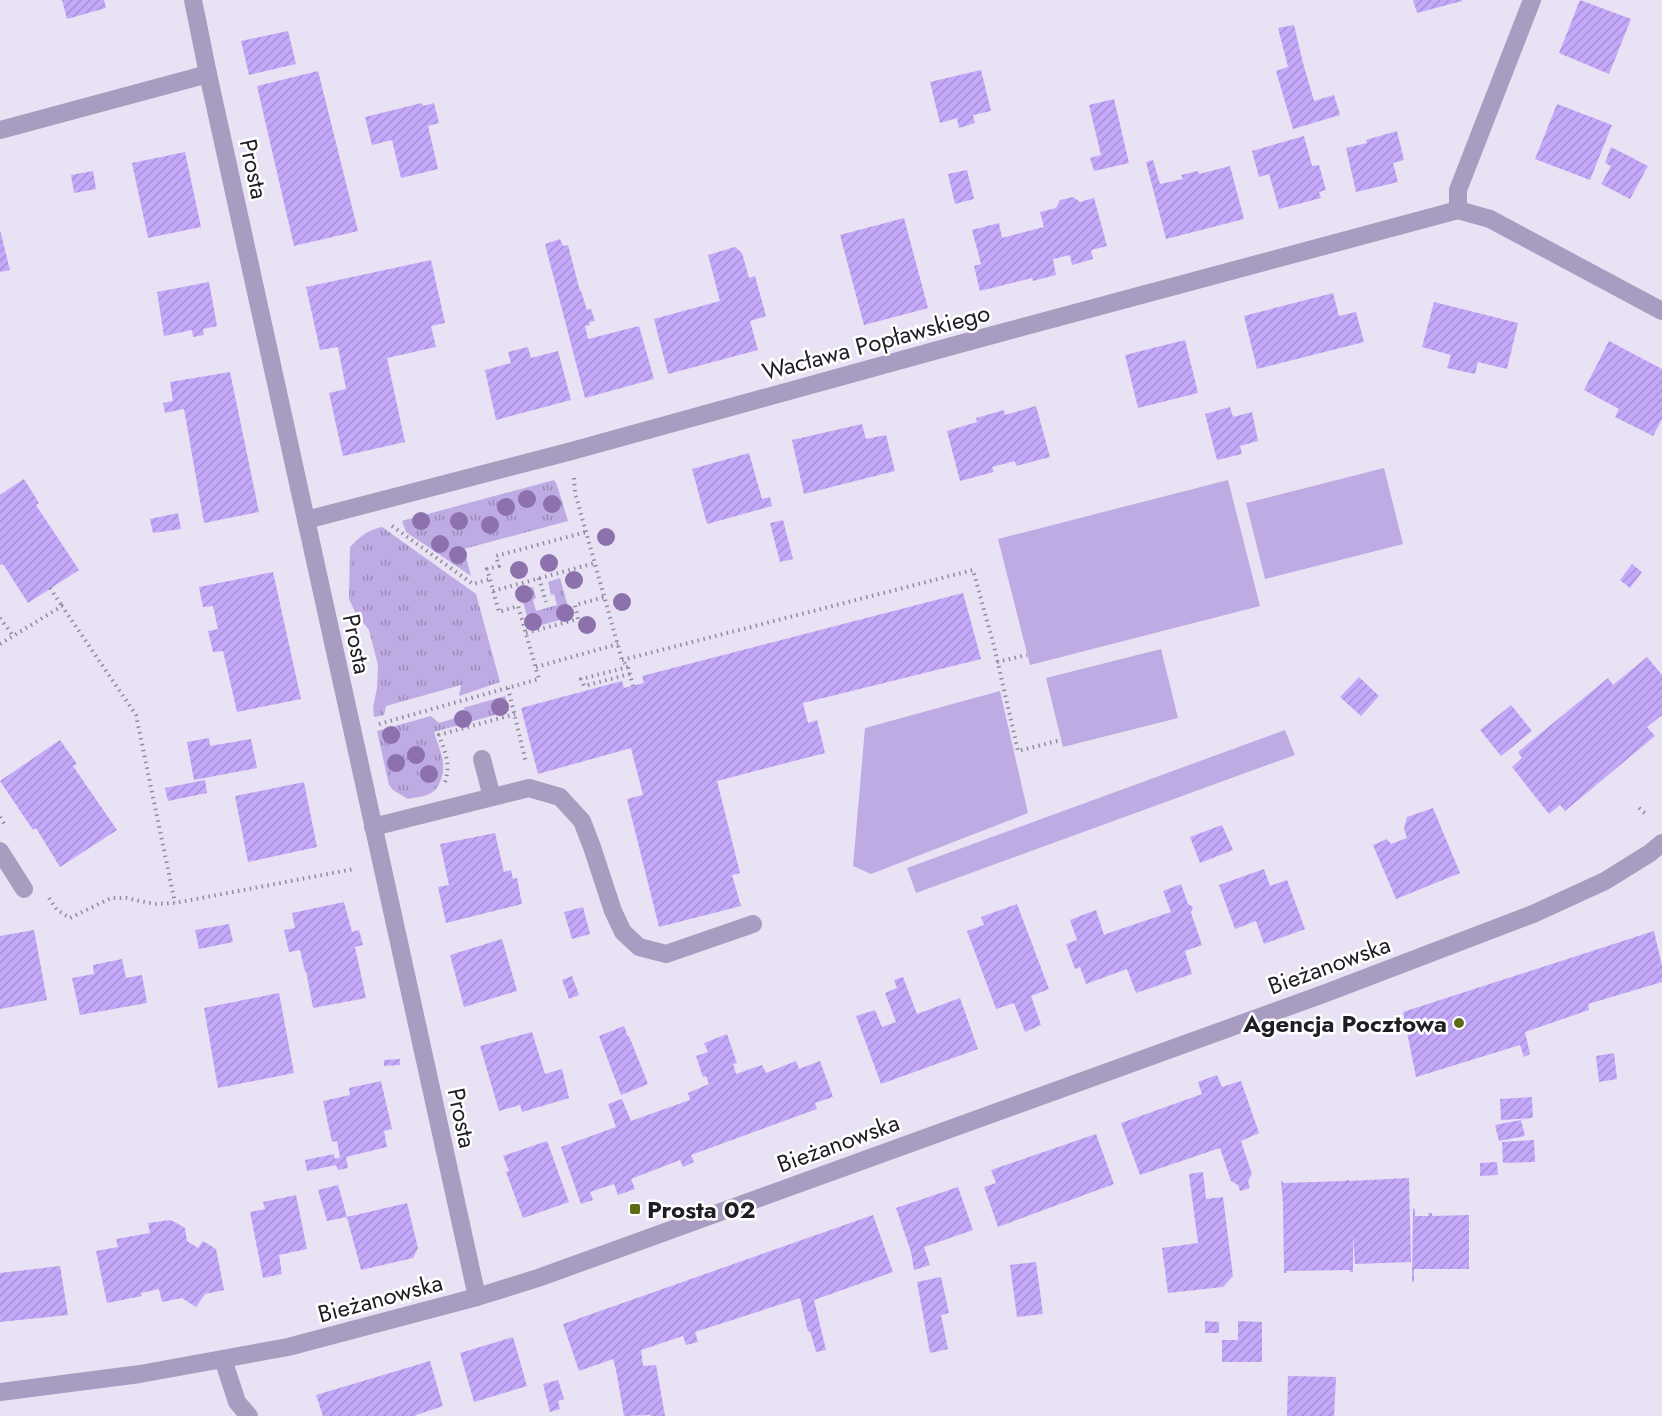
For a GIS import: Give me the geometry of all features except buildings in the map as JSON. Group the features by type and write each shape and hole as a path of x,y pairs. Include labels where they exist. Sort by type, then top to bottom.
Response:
{"street":[{"name":"Prosta","path":"194,0 208,74 477,1297"},
{"path":"1532,0 1458,190 1458,210 1490,219 1662,310"},
{"path":"0,130 208,74"},
{"name":"Wacława Popławskiego","path":"306,520 568,452 1458,210"},
{"path":"482,759 492,797"},
{"path":"373,827 529,788 560,797 582,821 613,911 623,932 639,947 666,954 753,924"},
{"name":"Bieżanowska","path":"0,1392 140,1374 288,1347 477,1297 538,1278 1326,993 1522,918 1605,881 1650,854 1662,843"},
{"path":"0,852 24,889"},
{"path":"223,1359 237,1402 249,1416"}],"path":[{"path":"574,472 575,493 622,660 628,667 633,686"},
{"path":"389,524 473,584 490,579"},
{"path":"370,727 539,679 518,606 499,612 487,569 499,566 496,556 586,532"},
{"path":"493,591 595,563"},
{"path":"622,660 973,570 1018,751 1061,740"},
{"path":"539,578 546,602"},
{"path":"50,588 136,715 175,903"},
{"path":"526,633 578,619 575,605 605,597"},
{"path":"0,644 62,606"},
{"path":"0,618 13,636"},
{"path":"536,667 618,644"},
{"path":"997,662 1027,655"},
{"path":"628,667 581,679 584,686 630,674"},
{"path":"508,688 528,774 529,788"},
{"path":"444,786 448,772 448,760 439,735 515,714"},
{"path":"1639,808 1648,816"},
{"path":"0,817 6,826"},
{"path":"45,892 57,910 70,918 111,898 126,898 155,904 175,903 364,867"}],"green space":[{"path":"1384,468 1403,544 1265,579 1246,503"},
{"path":"554,480 568,521 464,549 471,576 406,532 402,521"},
{"path":"1228,480 1260,606 1030,665 998,539"},
{"path":"382,527 476,594 500,682 459,696 461,685 386,706 384,715 374,717 378,665 369,630 355,612 349,599 350,547 364,534"},
{"path":"560,578 571,617 530,628 520,590 533,587 536,611 557,605 554,594 551,595 548,582"},
{"path":"1161,649 1178,718 1063,747 1046,678"},
{"path":"1000,691 1028,813 871,874 853,866 865,728"},
{"path":"505,696 509,711 434,732 442,757 443,769 438,787 434,791 408,799 393,790 389,785 377,731 431,716 439,723 469,714 463,708"},
{"path":"1285,730 1295,755 916,893 907,868"}],"place":[{"name":"Agencja Pocztowa","path":"1459,1023"},
{"name":"Prosta 02","path":"635,1209"}]}
